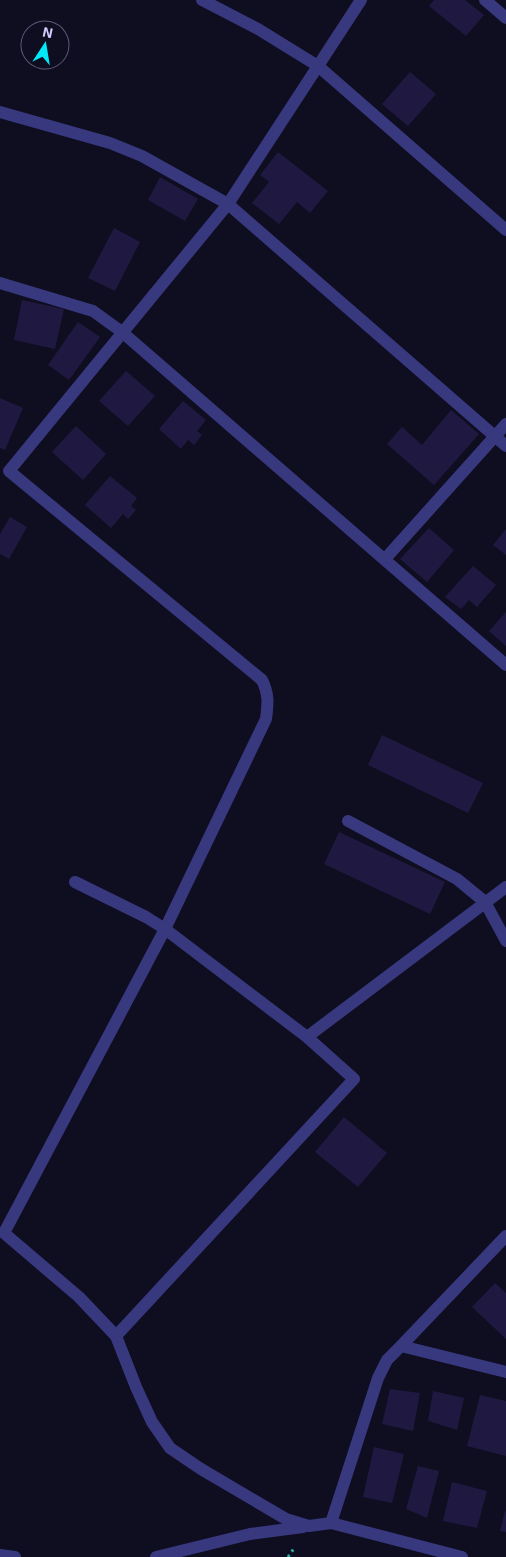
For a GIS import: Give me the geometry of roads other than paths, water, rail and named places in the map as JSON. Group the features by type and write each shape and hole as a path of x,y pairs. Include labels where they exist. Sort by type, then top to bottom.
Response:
{"street":[{"path":"202,0 258,29 318,66 506,230"},
{"path":"309,1526 286,1519 201,1469 170,1448 152,1422 116,1336 79,1298 2,1237 165,929 266,718 268,690 262,680 8,471 228,204 361,0"},
{"path":"485,0 506,18"},
{"path":"0,112 110,143 142,156 228,204 506,446"},
{"path":"0,283 64,300 93,311 122,332 506,665"},
{"path":"385,559 506,424"},
{"path":"348,820 458,879 485,902 506,941"},
{"path":"75,882 165,929 307,1037 354,1079 116,1336"},
{"path":"307,1037 506,887"},
{"path":"331,1523 378,1378 387,1360 506,1236"},
{"path":"401,1346 506,1372"},
{"path":"156,1557 250,1534 331,1523 462,1557"},
{"path":"0,1555 15,1557"}]}
